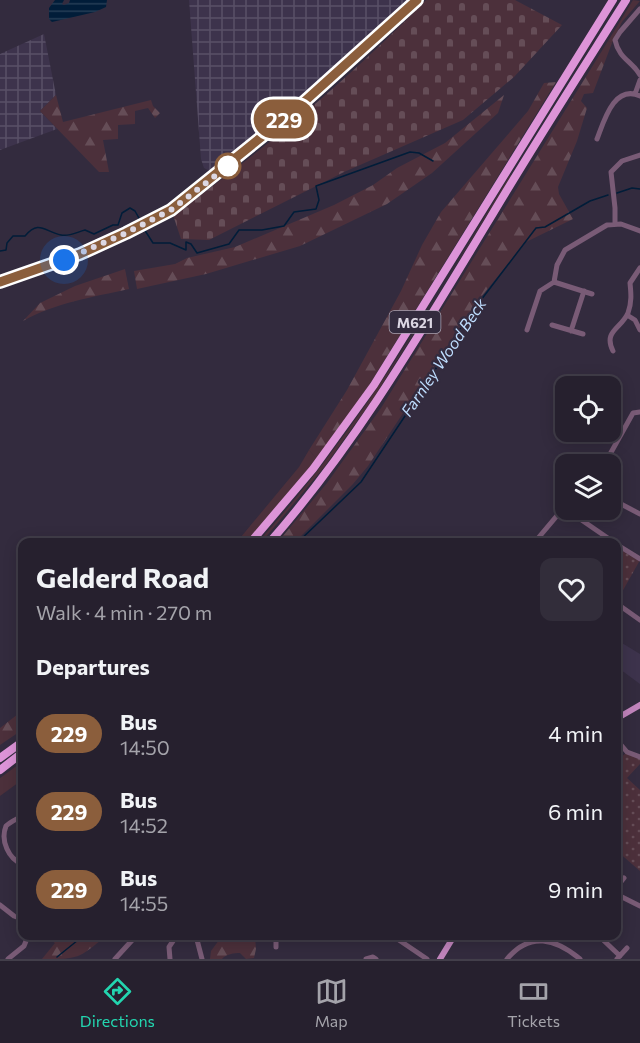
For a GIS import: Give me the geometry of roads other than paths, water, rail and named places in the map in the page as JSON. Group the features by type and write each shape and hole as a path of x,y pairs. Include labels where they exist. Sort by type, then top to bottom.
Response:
{"highway":[{"name":"M621","path":"254,538 313,469 374,385 613,0"},
{"name":"M621","path":"273,538 355,435 397,372 626,0"},
{"path":"0,758 18,745"},
{"path":"0,770 18,756"}],"main road":[{"path":"0,282 80,254 171,210 295,110 417,0"},
{"path":"621,716 640,705"},
{"path":"440,959 452,940"}],"street":[{"path":"640,10 615,40 626,61 640,75"},
{"path":"597,139 614,102 623,94 638,95 640,80"},
{"path":"615,223 611,172 622,161 640,155"},
{"path":"527,330 540,291 554,282 557,265 565,250 607,225 615,223 640,231"},
{"path":"614,351 610,344 611,334 627,315 632,300 630,283 640,267"},
{"path":"554,282 592,294"},
{"path":"571,331 584,291"},
{"path":"627,315 635,320 640,330"},
{"path":"552,325 583,334"},
{"path":"610,454 633,413 640,412"},
{"path":"621,504 640,514"},
{"path":"538,538 555,519"},
{"path":"582,520 608,538"},
{"path":"621,547 640,559"},
{"path":"621,607 640,620"},
{"path":"621,745 627,752 640,758"},
{"path":"18,818 7,825 1,844 8,855 18,861"},
{"path":"621,882 624,878"},
{"path":"621,896 640,906"},
{"path":"0,905 18,918"},
{"path":"8,959 24,946 26,940"},
{"path":"115,959 132,940"},
{"path":"197,940 202,959"},
{"path":"276,940 276,947"},
{"path":"399,940 427,959"},
{"path":"507,959 511,954 536,940"},
{"path":"549,940 566,947 580,959"},
{"path":"603,940 618,957 627,948"},
{"path":"169,943 170,959"},
{"path":"366,959 376,959"}],"water":[{"path":"55,0 64,0 62,4 64,5 70,0 107,0 106,7 95,12 52,22 49,19 49,8"}],"waterway":[{"name":"Farnley Wood Beck","path":"144,229 153,243 170,243 186,250 186,242 191,244 197,253 229,244 239,230 262,230 284,226 294,212 316,209 319,200 316,186 410,152 419,153 433,161"},
{"name":"Farnley Wood Beck","path":"617,193 632,188 640,189"},
{"name":"Farnley Wood Beck","path":"302,538 361,482 465,321 536,228 545,227 590,201 608,195"},
{"name":"Farnley Wood Beck","path":"0,251 6,250 7,243 13,236 25,236 38,227 64,235 85,230 94,234 118,225 122,213 130,208 135,211 140,220"},
{"path":"57,957 78,940"}]}
